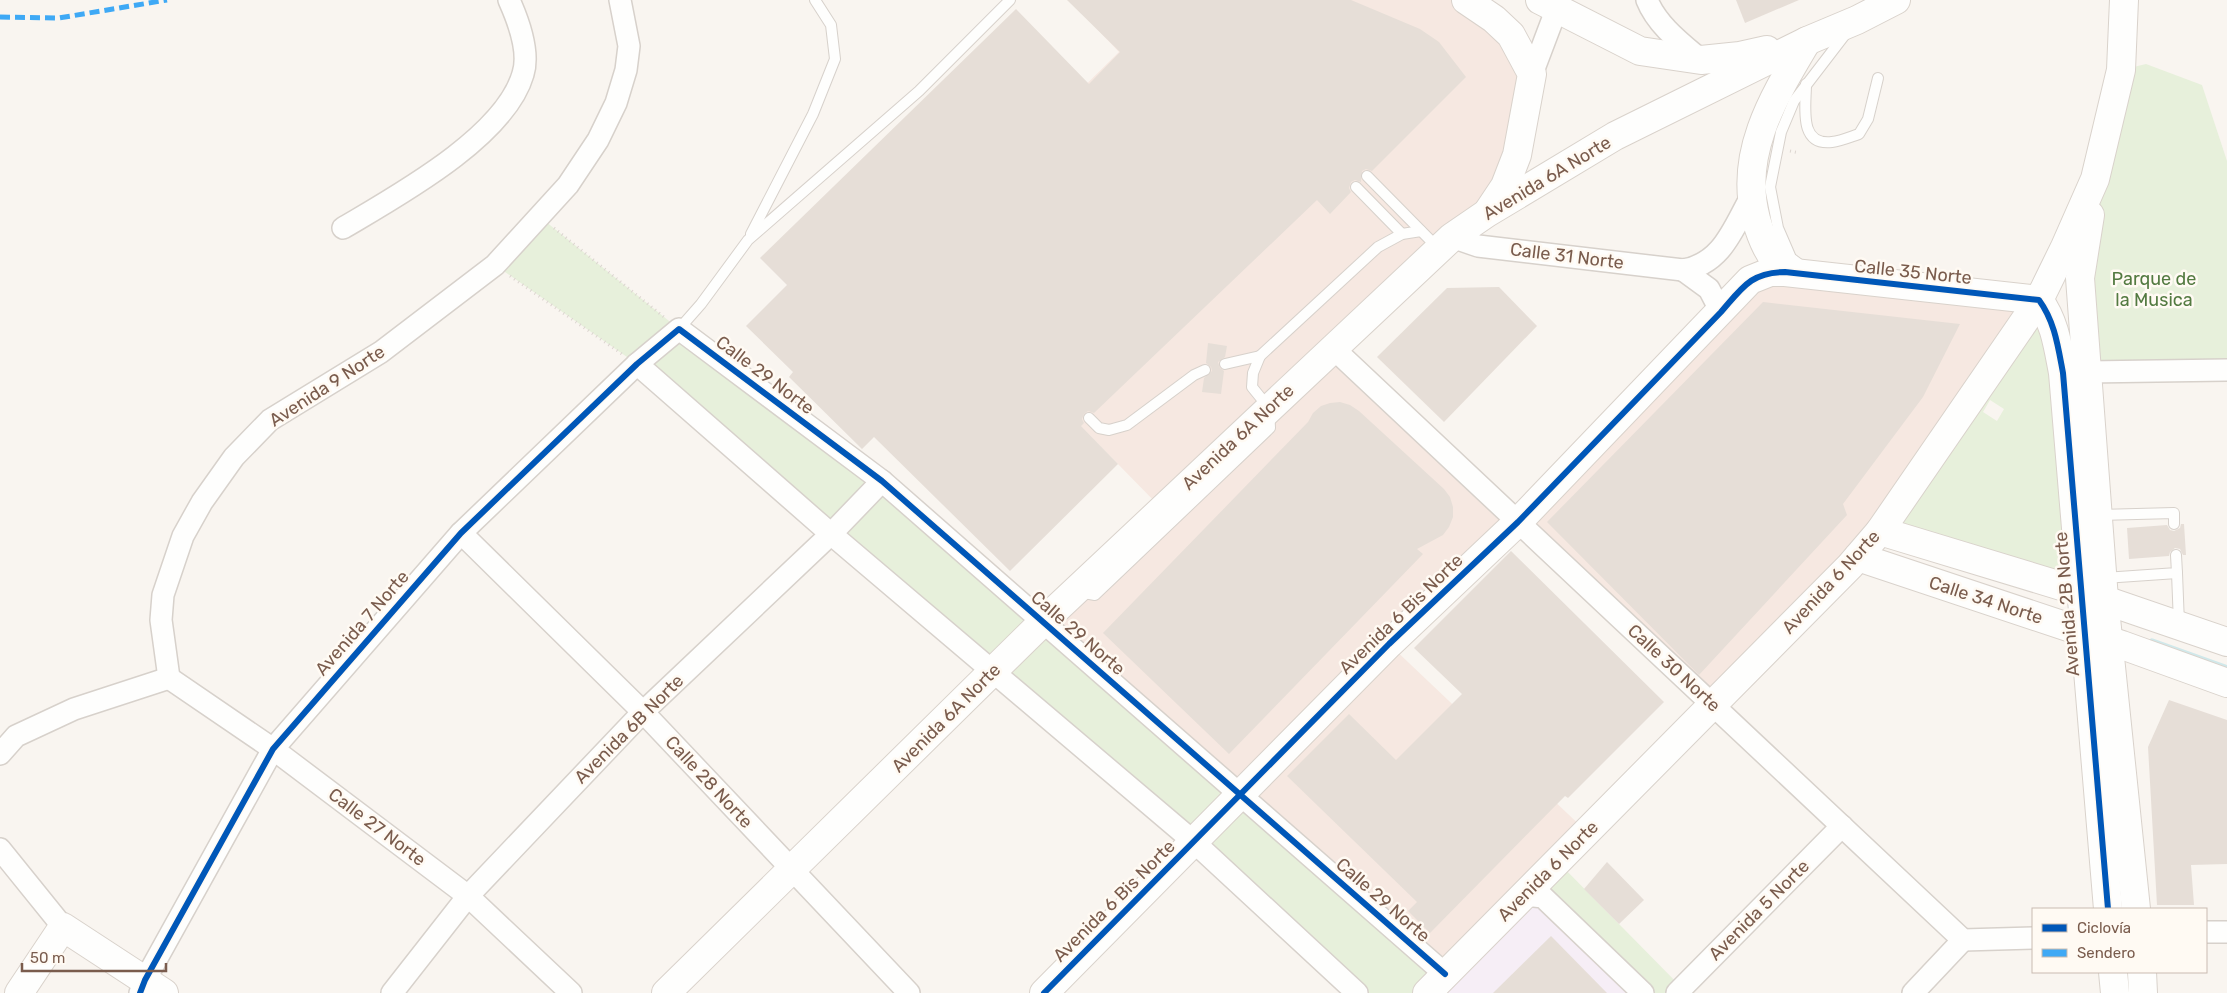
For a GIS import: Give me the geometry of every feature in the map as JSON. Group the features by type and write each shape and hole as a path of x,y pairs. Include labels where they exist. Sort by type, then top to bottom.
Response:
{"street":[{"path":"343,228 424,180 470,143 494,120 514,96 524,73 524,46 517,17 509,0"},
{"name":"Avenida 9 Norte","path":"169,678 160,620 163,595 183,536 202,502 234,457 270,420 381,352 495,265 568,185 598,140 616,103 626,70 629,46 620,0"},
{"path":"1466,0 1494,19 1511,35 1532,74"},
{"path":"1647,0 1651,10 1676,39 1701,60"},
{"name":"Avenida 6A Norte","path":"666,993 1043,622 1333,348 1438,239 1487,213 1615,136 1807,41 1857,20 1896,0"},
{"path":"1487,213 1505,186 1518,155 1532,74 1552,3 1640,51 1701,60 1740,56 1807,41"},
{"name":"Avenida 6 Norte","path":"1436,984 1537,889 1858,557 1880,530 2039,300 2065,247 2095,179 2121,70 2122,8"},
{"path":"1785,272 1773,260 1763,242 1754,211 1752,195 1753,160 1762,125 1782,84 1807,41"},
{"name":"Avenida 2B Norte","path":"2095,179 2080,278 2097,515 2097,637 2108,908"},
{"path":"1683,270 1699,266 1715,256 1752,195"},
{"name":"Calle 31 Norte","path":"1438,239 1478,246 1683,270"},
{"path":"1683,270 1708,289 1721,312"},
{"name":"Avenida 6 Bis Norte","path":"1044,993 1389,644 1518,522 1750,280 1770,272 1785,272"},
{"name":"Calle 35 Norte","path":"1785,272 2039,300"},
{"name":"Avenida 2B Norte","path":"2039,300 2048,312 2054,330 2063,373 2096,589"},
{"name":"Avenida 7 Norte","path":"150,989 273,749 461,533 637,364 679,329"},
{"name":"Calle 29 Norte","path":"679,329 882,481 1241,795 1436,984"},
{"name":"Calle 30 Norte","path":"1333,348 1963,940"},
{"path":"637,364 830,534 1194,842 1357,993"},
{"path":"2087,372 2227,370"},
{"name":"Avenida 6B Norte","path":"392,993 468,896 643,712 830,534 882,481"},
{"name":"Calle 34 Norte","path":"1880,530 2096,589 2179,625 2227,642"},
{"name":"Calle 28 Norte","path":"461,533 643,712 909,993"},
{"name":"Calle 34 Norte","path":"1858,557 2097,637 2227,683"},
{"name":"Avenida 2B Norte","path":"2097,637 2136,908"},
{"path":"0,754 16,736 74,709 169,678"},
{"name":"Calle 27 Norte","path":"169,678 273,749 468,896 570,993"},
{"name":"Avenida 5 Norte","path":"1677,993 1842,826"},
{"path":"0,849 63,927 150,989"},
{"path":"1537,889 1643,993"},
{"path":"19,993 63,927"},
{"path":"2207,932 2227,932"},
{"path":"1913,993 1963,940 2032,938"},
{"path":"2113,973 2115,993"},
{"path":"2142,973 2144,993"}],"lane":[{"path":"679,329 701,304 748,240 813,114 835,59 831,25 815,0"},
{"path":"748,240 918,91 1010,0"},
{"path":"1812,276 1792,258 1778,228 1770,188 1781,132 1794,102 1857,20"},
{"path":"1806,84 1806,129 1810,137 1819,142 1832,142 1859,134 1868,119 1878,78"},
{"path":"1368,176 1438,239"},
{"path":"1356,187 1402,234 1438,239"},
{"path":"1269,408 1252,387 1253,374 1260,356 1368,255 1402,234"},
{"path":"1224,364 1260,356"},
{"path":"1089,418 1099,428 1118,429 1127,425 1194,375 1205,370"},
{"path":"2097,515 2174,513 2174,524"},
{"path":"2176,556 2179,625"},
{"path":"2096,589 2177,573"}],"path":[{"path":"540,217 679,329"},
{"path":"495,265 637,364"}],"shaded area":[{"path":"1069,0 1466,0 1532,74 1505,186 1333,348 1518,522 1389,644 1587,832 1445,974 1043,622 1162,509 913,255 1119,52"},
{"path":"1750,280 2039,300 1880,531 1713,705 1518,522"},
{"path":"1524,895 1643,993 1427,993"}],"green space":[{"name":"Parque de la Musica","path":"2146,64 2202,85 2227,161 2227,370 2101,371 2080,278 2121,70"},
{"path":"540,217 679,329 882,481 1434,964 1427,993 1357,993 637,364 495,265"},
{"path":"2039,300 2081,592 1893,535","holes":["1990,400 2004,409 1997,421 1983,412"]},
{"path":"1557,861 1682,988 1677,993 1643,993 1543,897"}],"building":[{"path":"1067,0 1351,0 1420,29 1439,42 1466,77 1372,171 1366,169 1362,171 1361,182 1355,180 1351,182 1349,188 1351,192 1330,214 1317,200 1094,413 1088,411 1084,414 1082,419 1084,423 1081,426 1118,464 1010,571 874,437 862,449 789,377 793,372 746,326 787,285 760,258 1016,9 1089,84 1120,52"},
{"path":"1736,0 1799,0 1745,23"},
{"path":"1499,287 1537,326 1444,422 1377,357 1447,288"},
{"path":"1763,302 1960,324 1923,397 1843,504 1847,515 1699,675 1547,522"},
{"path":"1208,343 1227,346 1225,357 1218,362 1220,368 1224,371 1221,394 1202,392 1204,378 1212,371 1211,367 1206,363"},
{"path":"1340,402 1350,405 1359,411 1444,489 1450,497 1453,517 1443,535 1417,549 1423,554 1229,754 1103,633 1308,422 1313,413 1321,406"},
{"path":"2181,524 2184,524 2186,555 2183,555 2180,549 2175,548 2170,552 2169,556 2129,559 2127,528 2167,525 2170,530 2174,531 2180,528"},
{"path":"1511,551 1664,702 1568,798 1565,796 1430,933 1408,911 1417,902 1287,776 1349,714 1396,760 1462,694 1414,648"},
{"path":"2169,700 2227,720 2227,864 2191,865 2194,905 2157,905 2148,747"},
{"path":"1607,862 1644,900 1619,924 1584,889"},
{"path":"1551,936 1607,993 1493,993"}],"waterway":[{"path":"2152,641 2227,668"}],"marked path":[{"path":"0,17 59,18 167,0"}],"cycle path":[{"path":"1044,993 1389,644 1518,522 1748,283 1764,275 1785,272 2039,300 2049,317 2063,373 2108,908"},
{"path":"140,993 145,980 273,749 461,533 637,364 679,329 882,481 1445,974"}]}
